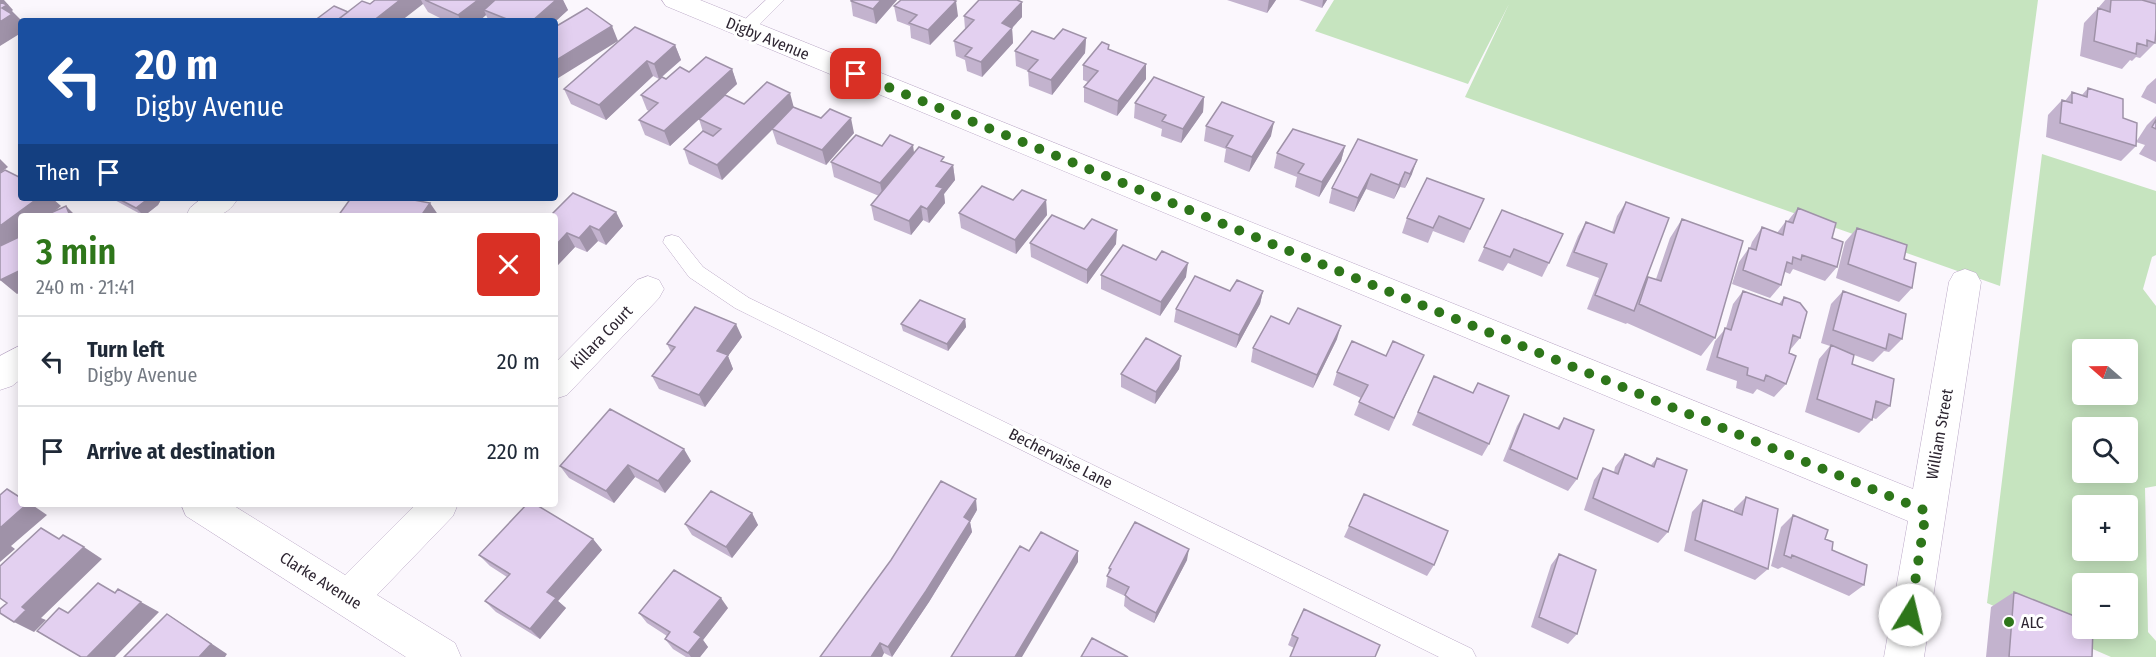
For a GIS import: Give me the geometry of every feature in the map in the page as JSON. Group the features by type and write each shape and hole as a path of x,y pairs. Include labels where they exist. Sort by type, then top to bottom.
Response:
{"street":[{"name":"Digby Avenue","path":"675,0 1926,511"},
{"path":"205,213 219,201"},
{"name":"William Street","path":"1904,657 1965,282"},
{"name":"Killara Court","path":"558,382 648,289"},
{"path":"18,362 0,378 18,391"},
{"name":"Clarke Avenue","path":"205,507 441,657"},
{"path":"349,597 437,507"}],"lane":[{"path":"745,28 776,0"},
{"name":"Bechervaise Lane","path":"672,242 696,272 742,303 975,415 1178,518 1464,657"}],"green space":[{"path":"1334,0 2038,0 2000,286 1465,97 1509,4 1468,84 1315,31"},
{"path":"2042,154 2156,191 2156,255 2152,257 2143,289 2156,306 2156,486 2145,488 2148,632 2156,641 2156,657 2111,657 1987,603"}],"building":[{"path":"375,0 400,0 377,18 340,18 362,1 370,4"},
{"path":"425,0 478,0 458,15"},
{"path":"495,0 556,0 535,18 504,18 484,10"},
{"path":"851,0 881,0 873,9"},
{"path":"901,0 956,1 928,30 909,23 917,15 894,6"},
{"path":"979,0 1022,2 1002,23 1012,28 981,62 965,56 972,48 954,41 974,20 964,16"},
{"path":"2111,0 2142,0 2156,4 2155,43 2147,40 2147,46 2137,43 2136,54 2094,41 2098,8 2110,12"},
{"path":"0,2 7,5 2,8 12,14 0,22"},
{"path":"334,6 348,12 340,18 318,18"},
{"path":"587,8 612,26 558,59 558,25"},
{"path":"635,27 675,45 654,64 647,61 599,105 564,89"},
{"path":"1063,29 1086,38 1051,80 1028,71 1038,60 1015,51 1032,31 1054,39"},
{"path":"1102,42 1109,45 1108,49 1146,64 1118,101 1084,87 1098,71 1083,65"},
{"path":"706,57 732,69 664,131 639,120 658,103 641,95 662,77 666,79 680,67 689,72"},
{"path":"1154,77 1204,97 1183,129 1162,121 1166,115 1135,103"},
{"path":"767,82 790,93 717,165 684,149 703,131 713,136 721,129 699,119 725,95 744,104"},
{"path":"2088,88 2123,99 2123,118 2137,123 2136,146 2060,123 2062,100 2072,103 2072,92 2087,97"},
{"path":"1222,102 1274,122 1252,157 1226,147 1233,136 1206,126"},
{"path":"793,107 821,118 830,109 851,118 822,150 772,129"},
{"path":"1293,129 1345,146 1322,182 1298,173 1304,164 1277,153"},
{"path":"856,135 882,146 890,135 913,145 880,183 831,162"},
{"path":"1358,139 1417,160 1410,174 1405,172 1399,185 1371,174 1358,198 1332,188"},
{"path":"919,147 944,157 941,161 953,165 936,186 943,188 927,209 921,206 909,221 871,205"},
{"path":"5,170 18,176 18,201 34,201 0,226 0,173"},
{"path":"1427,178 1484,199 1470,229 1439,216 1433,228 1407,218"},
{"path":"982,186 1013,200 1022,190 1046,200 1015,240 959,213"},
{"path":"573,193 616,212 599,230 590,226 579,238 567,233 558,243 558,213 553,213"},
{"path":"123,201 145,201 136,208"},
{"path":"349,201 430,203 423,213 340,213"},
{"path":"1626,202 1669,218 1634,311 1595,295 1607,264 1574,252 1586,222 1614,233"},
{"path":"66,206 69,213 51,213"},
{"path":"1798,208 1836,223 1832,238 1843,242 1837,267 1802,255 1801,260 1793,257 1792,264 1787,262 1781,285 1743,270 1749,248 1756,250 1762,227 1783,235 1786,221 1793,223"},
{"path":"1502,210 1563,234 1549,263 1514,249 1510,257 1484,247"},
{"path":"1052,215 1084,229 1092,219 1117,230 1087,270 1030,243"},
{"path":"1682,219 1743,241 1715,338 1639,304 1648,277 1661,281"},
{"path":"1857,228 1907,245 1904,259 1916,263 1912,288 1848,264"},
{"path":"18,237 18,271 0,280 0,246"},
{"path":"1123,245 1156,260 1162,251 1188,263 1161,302 1101,275"},
{"path":"1195,276 1230,291 1237,280 1263,291 1239,335 1176,309"},
{"path":"1743,291 1782,305 1784,297 1800,303 1807,312 1800,338 1793,335 1789,353 1796,356 1786,384 1766,375 1764,381 1747,375 1748,368 1717,357 1725,328 1731,330"},
{"path":"1843,291 1906,314 1902,339 1889,334 1886,349 1833,330"},
{"path":"920,300 965,319 947,344 901,324"},
{"path":"695,307 736,324 717,351 728,355 699,395 652,376 675,347 667,344"},
{"path":"1298,308 1341,326 1317,375 1253,348 1271,316 1289,324"},
{"path":"1146,338 1181,356 1156,392 1121,374"},
{"path":"1352,341 1386,356 1393,341 1424,355 1394,418 1359,402 1368,385 1337,372"},
{"path":"1831,345 1854,355 1852,364 1894,379 1890,406 1876,401 1872,420 1817,399"},
{"path":"1434,376 1473,393 1478,383 1509,396 1489,444 1418,412"},
{"path":"610,409 684,449 658,481 628,465 606,491 560,466"},
{"path":"1524,414 1559,429 1564,418 1594,430 1577,479 1510,449"},
{"path":"1625,454 1654,467 1657,458 1687,470 1668,532 1593,498 1603,468 1618,474"},
{"path":"941,481 976,499 964,517 970,521 888,647 880,643 871,657 820,657 891,560"},
{"path":"7,489 18,496 18,507 24,507 0,528 0,495"},
{"path":"711,491 752,513 726,547 685,524"},
{"path":"1364,494 1448,531 1434,565 1349,526"},
{"path":"1746,497 1778,509 1768,569 1695,540 1703,500 1742,515"},
{"path":"524,507 540,507 593,539 547,592 556,598 530,629 485,601 510,574 479,555"},
{"path":"1793,515 1828,530 1825,539 1833,542 1832,550 1867,565 1864,585 1792,555 1791,558 1784,555"},
{"path":"1135,522 1189,549 1156,613 1131,600 1125,595 1129,587 1107,576 1111,569 1109,568"},
{"path":"41,528 59,539 63,535 84,547 22,607 26,610 14,622 0,613 0,609 7,603 0,598 0,566"},
{"path":"1041,532 1078,551 1015,657 951,657 1020,546 1029,551"},
{"path":"1559,554 1596,570 1577,634 1539,617"},
{"path":"674,570 721,598 694,632 701,637 688,653 665,639 670,632 639,613"},
{"path":"98,583 115,593 118,589 141,602 87,657 81,657 37,631 59,608 68,613"},
{"path":"2014,592 2072,615 2072,639 2093,639 2092,657 2009,657"},
{"path":"1304,609 1380,645 1375,657 1290,657 1298,638 1292,635"},
{"path":"167,614 211,644 199,657 124,657"},
{"path":"1092,638 1128,657 1081,657"}],"place":[{"name":"ALC","path":"2009,622"}],"route":[{"path":"856,74 1926,511 1910,615"}]}
